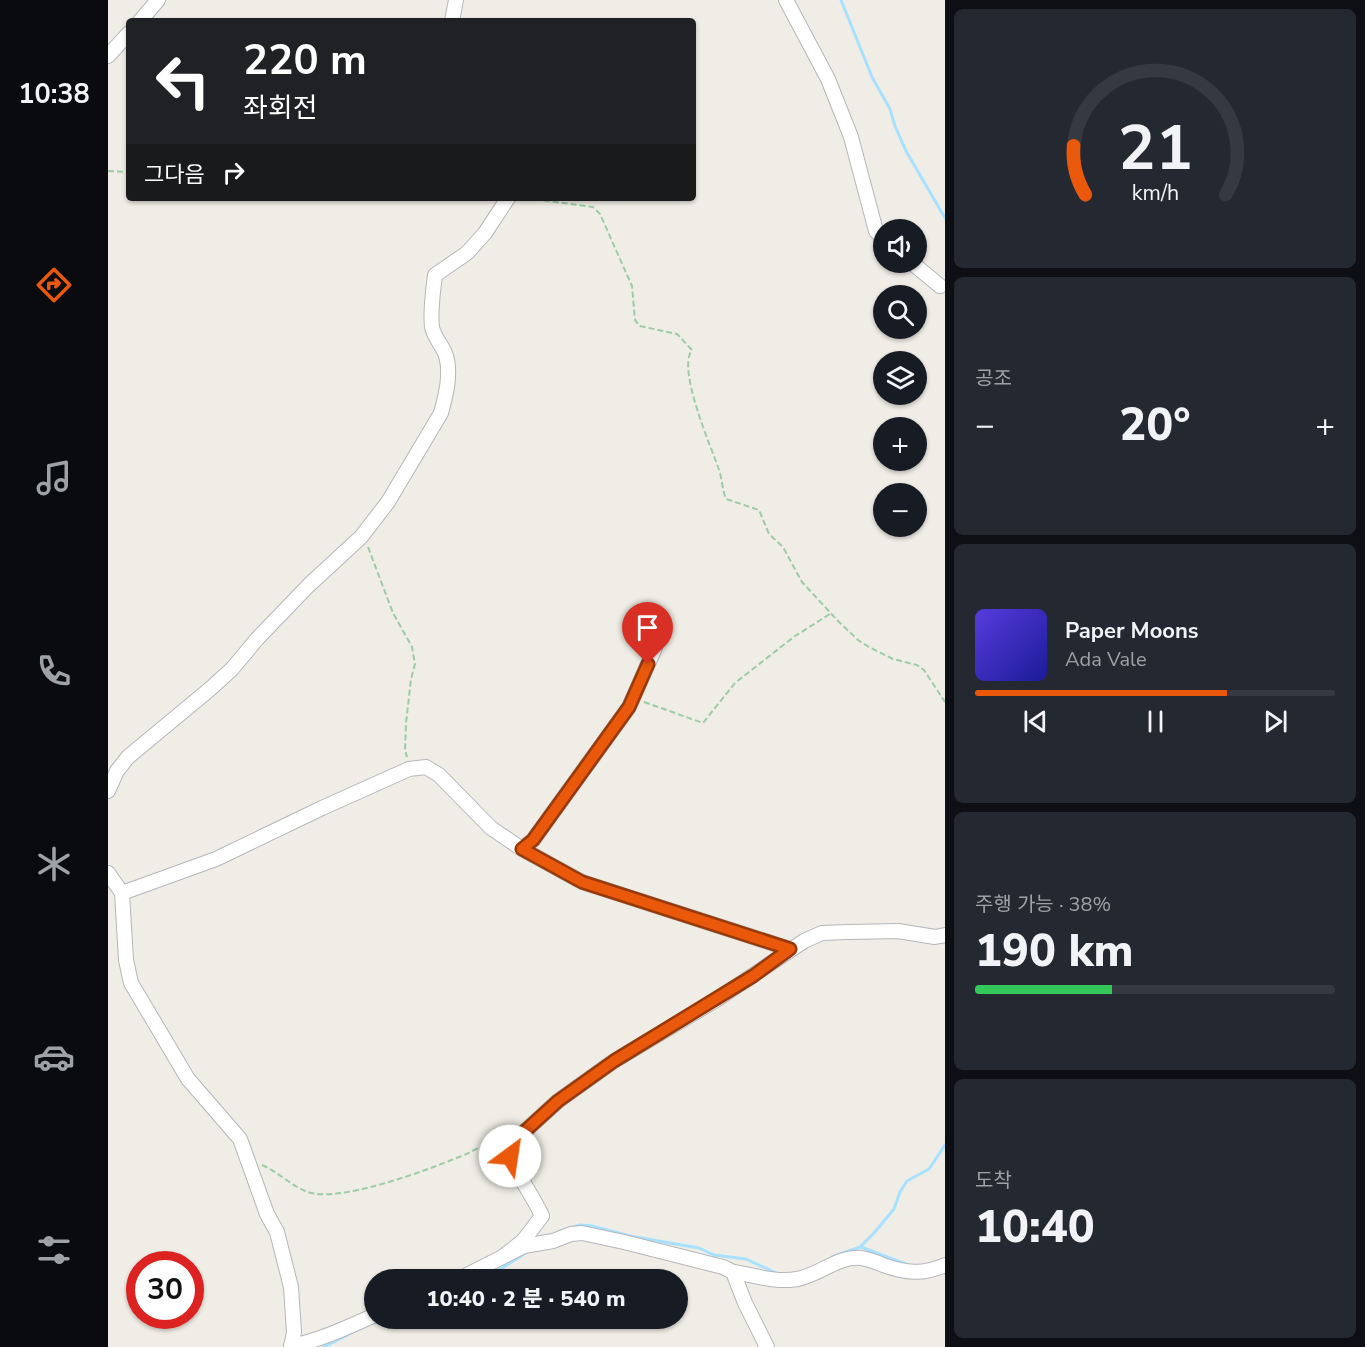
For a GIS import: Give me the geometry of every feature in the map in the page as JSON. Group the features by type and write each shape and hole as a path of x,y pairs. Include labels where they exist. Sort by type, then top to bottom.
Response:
{"street":[{"path":"143,18 158,0"},
{"path":"453,18 456,0"},
{"path":"786,0 828,79 851,136 873,220"},
{"path":"108,56 126,36"},
{"path":"108,791 117,771 128,757 232,669 257,639 309,585 361,537 388,502 441,413 448,365 444,350 432,328 435,275 467,253 485,233 506,201"},
{"path":"924,273 940,286"},
{"path":"522,849 533,840 629,707 655,648"},
{"path":"122,894 216,859 410,769 426,767 439,775 491,828 522,849 582,882 790,949"},
{"path":"108,873 122,894 126,960 131,983 188,1079 240,1139 264,1206 277,1232 288,1268 294,1316 291,1347 336,1333 364,1320"},
{"path":"504,1255 523,1241 542,1216 535,1199 513,1164 509,1149 513,1142 558,1101 614,1061 725,994 790,949 822,933 898,931 935,936 945,935"},
{"path":"478,1269 524,1246 553,1241 571,1233 582,1233 644,1246 765,1279 797,1279 812,1275 846,1259 870,1259 905,1272 920,1273 945,1265"},
{"path":"733,1272 745,1303 767,1347"}],"path":[{"path":"108,171 126,172"},
{"path":"548,201 593,207 600,214 632,286 635,320 640,326 677,334 692,350 688,355 688,375 700,421 719,469 726,499 759,510 769,534 783,547 796,573 831,614 858,640 869,647 893,659 917,665 924,670 945,702"},
{"path":"361,537 373,557 393,613 412,647 416,664 411,679 405,750 410,769"},
{"path":"633,698 703,723 735,683 795,636 831,614"},
{"path":"248,1160 276,1171 305,1191 323,1195 363,1189 394,1181 462,1157 485,1145 497,1144 509,1149"}],"waterway":[{"path":"841,0 872,77 890,109 906,151 945,218"},
{"path":"832,1257 860,1247 894,1209 907,1181 929,1169 945,1145"},
{"path":"560,1231 580,1225 592,1226 630,1236 699,1248 714,1255 746,1259 776,1273"},
{"path":"861,1247 908,1265"},
{"path":"500,1269 529,1251"},
{"path":"324,1347 359,1329"}],"route":[{"path":"510,1156 509,1149 513,1142 558,1101 614,1061 753,976 790,949 582,882 522,849 533,840 629,707 648,664"}]}
